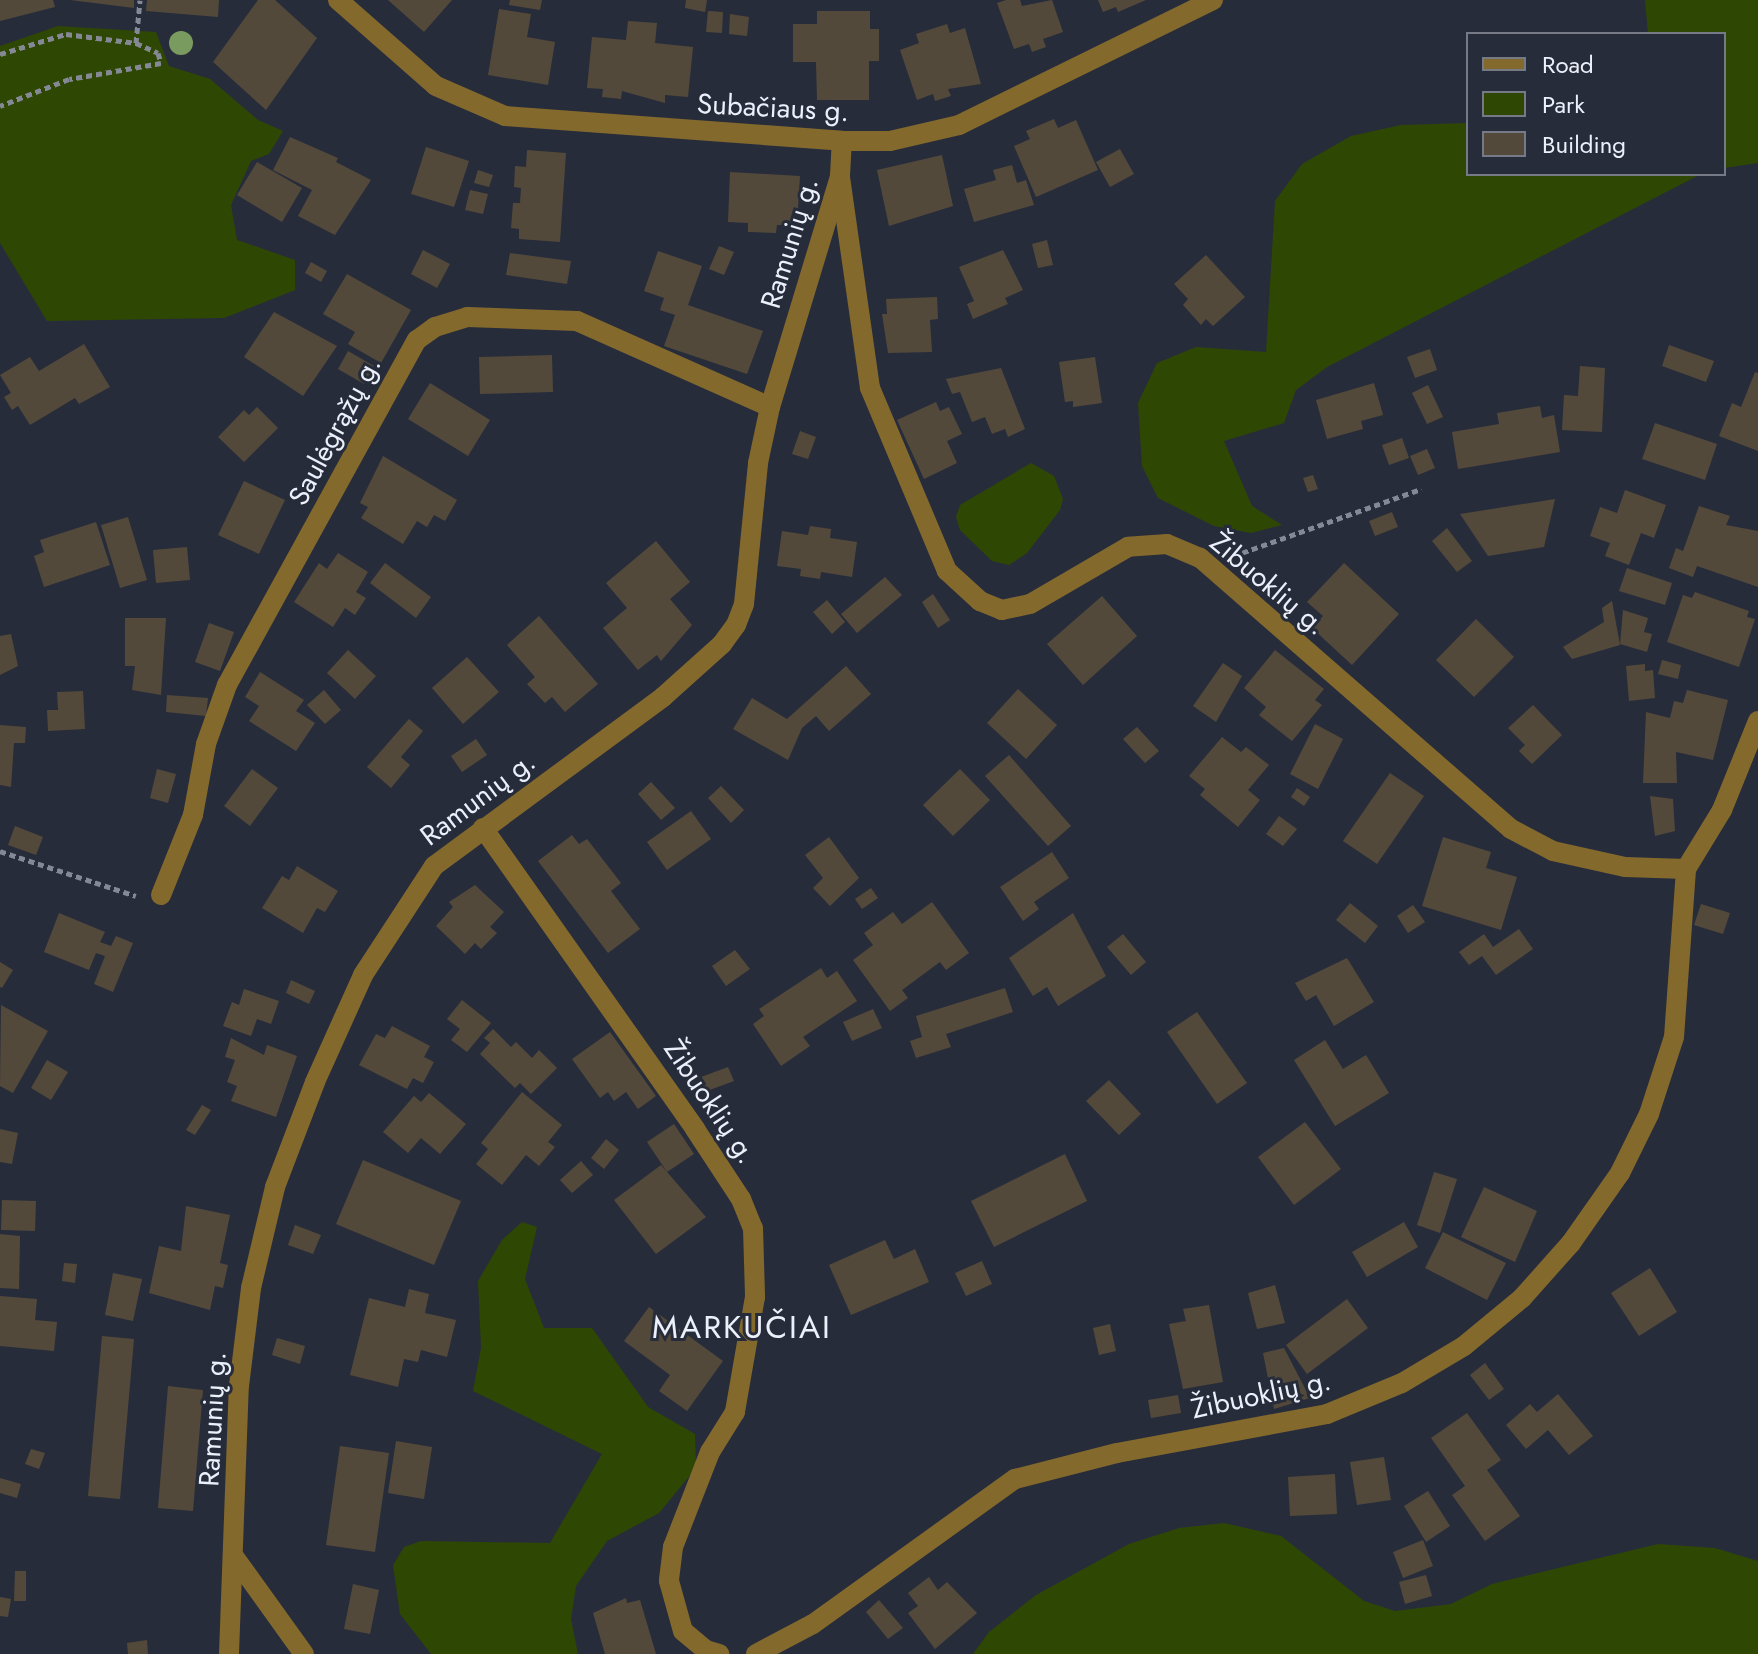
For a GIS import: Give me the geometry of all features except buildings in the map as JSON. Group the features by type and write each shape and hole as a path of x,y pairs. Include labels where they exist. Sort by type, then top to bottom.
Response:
{"street":[{"name":"Subačiaus g.","path":"338,0 436,86 505,116 842,141 890,141 959,125 1213,0"},
{"name":"Ramunių g.","path":"229,1654 235,1558 239,1386 251,1288 275,1187 363,975 434,866 663,697 722,644 736,625 744,604 758,463 770,407 840,176 842,141"},
{"name":"Žibuoklių g.","path":"840,176 870,388 947,571 980,601 1002,610 1030,604 1128,547 1167,544 1200,558 1511,829 1553,851 1625,867 1686,869"},
{"name":"Saulėgrąžų g.","path":"161,895 193,815 206,744 227,685 417,340 435,327 467,317 577,321 770,407"},
{"name":"Žibuoklių g.","path":"756,1654 813,1624 1015,1479 1117,1453 1327,1414 1402,1383 1487,1327 1571,1243 1620,1173 1649,1114 1674,1037 1686,869 1722,810 1758,721"},
{"name":"Žibuoklių g.","path":"483,828 695,1129 741,1199 753,1228 755,1297 735,1412 710,1452 673,1547 669,1581 683,1631 706,1650 719,1654"},
{"path":"235,1558 304,1654"}],"path":[{"path":"136,43 140,0"},
{"path":"0,54 66,34 136,43 158,53 161,63 83,75 0,106"},
{"path":"1214,571 1239,552 1421,489"},
{"path":"0,851 133,896 161,895"}],"green space":[{"path":"1645,0 1758,0 1758,163 1726,168 1726,32 1648,32"},
{"path":"58,26 156,32 169,66 210,79 258,120 283,131 269,154 251,161 231,205 237,240 295,260 295,290 224,318 47,321 0,243 0,46"},
{"path":"1466,123 1466,176 1697,176 1327,367 1296,390 1284,423 1224,441 1252,506 1282,525 1251,533 1214,526 1158,498 1142,466 1138,403 1157,363 1196,347 1266,352 1275,201 1302,164 1351,136 1401,125"},
{"path":"1031,463 1054,476 1063,499 1060,510 1027,553 1009,565 992,561 960,530 956,517 960,505"},
{"path":"522,1222 537,1227 525,1279 544,1328 592,1328 648,1407 695,1434 696,1468 659,1513 607,1541 576,1586 571,1619 578,1654 431,1654 400,1614 393,1565 404,1547 421,1541 550,1543 602,1454 473,1391 481,1348 478,1281 502,1240"},
{"path":"1224,1523 1281,1536 1364,1601 1395,1611 1451,1604 1492,1584 1658,1544 1715,1548 1758,1561 1758,1654 973,1654 989,1632 1036,1595 1129,1544 1179,1528"}],"district":[{"name":"MARKUČIAI","path":"742,1327"}]}
